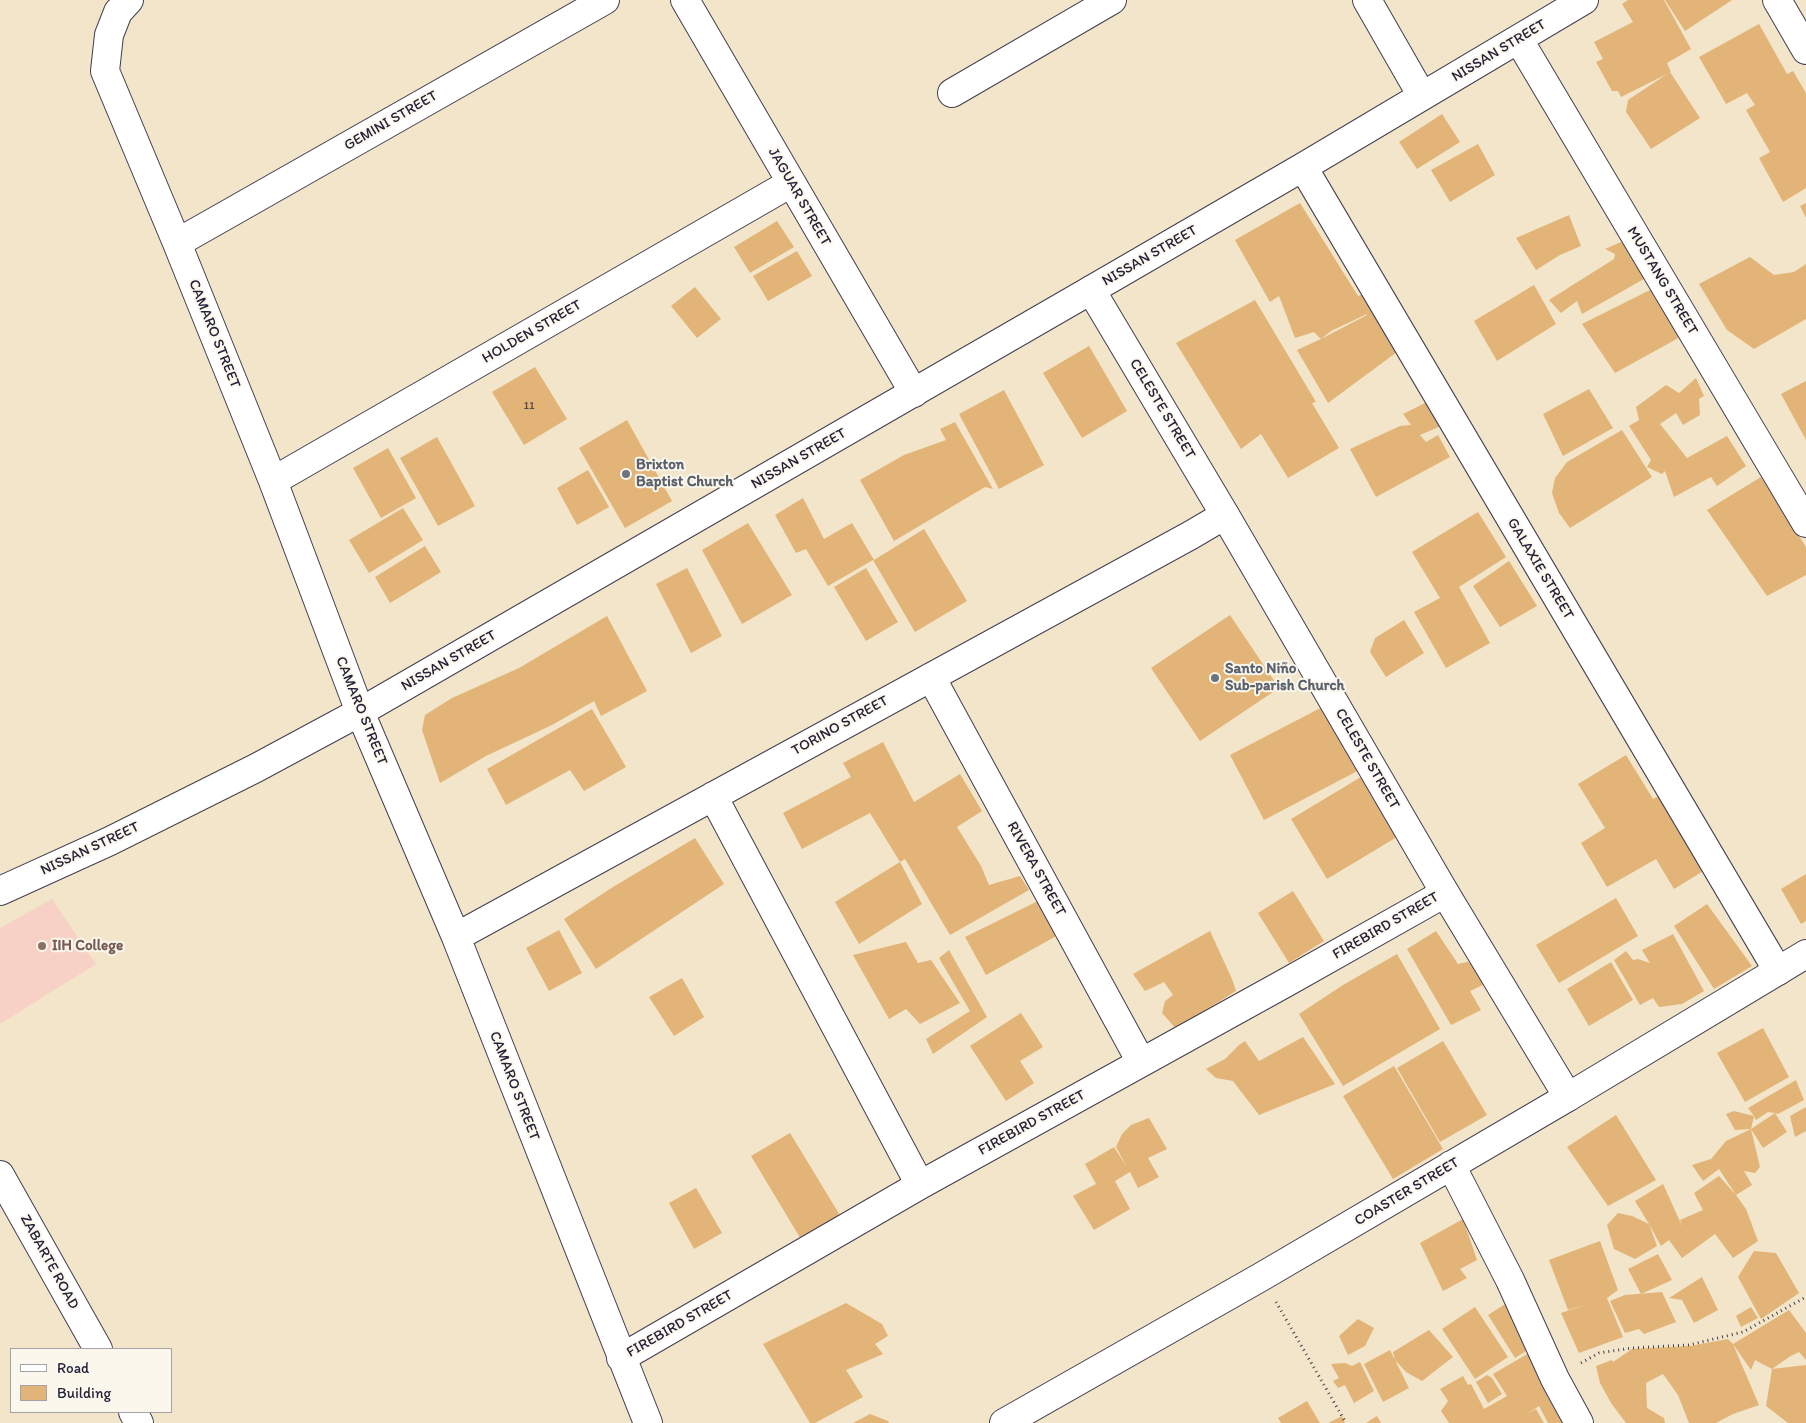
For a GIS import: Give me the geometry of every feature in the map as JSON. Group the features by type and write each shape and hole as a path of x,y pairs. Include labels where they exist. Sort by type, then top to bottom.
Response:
{"street":[{"name":"CAMARO STREET","path":"129,0 118,12 109,36 104,71 177,243 273,481 360,712 456,937 648,1423"},
{"name":"GEMINI STREET","path":"177,243 604,0"},
{"name":"JAGUAR STREET","path":"685,0 914,393"},
{"path":"952,93 1112,0"},
{"path":"1367,0 1422,96"},
{"name":"NISSAN STREET","path":"0,891 110,841 256,768 360,712 1303,167 1584,0"},
{"path":"1777,0 1806,50"},
{"name":"MUSTANG STREET","path":"1519,40 1806,523"},
{"name":"GALAXIE STREET","path":"1303,167 1778,971"},
{"name":"HOLDEN STREET","path":"273,481 791,183"},
{"name":"CELESTE STREET","path":"1091,290 1225,515 1445,893 1568,1097"},
{"name":"TORINO STREET","path":"456,937 1225,515"},
{"name":"RIVERA STREET","path":"931,677 1140,1062"},
{"path":"713,796 920,1185"},
{"name":"FIREBIRD STREET","path":"621,1358 920,1185 1445,893"},
{"name":"COASTER STREET","path":"1004,1423 1261,1277 1451,1166 1806,954"},
{"path":"1451,1166 1510,1280 1555,1378 1579,1423"},
{"name":"ZABARTE ROAD","path":"0,1175 97,1348"}],"path":[{"path":"1261,1277 1346,1423"},
{"path":"1555,1378 1599,1353 1632,1348 1689,1345 1744,1332 1806,1297"}],"shaded area":[{"name":"IIH College","path":"52,899 96,964 0,1024 0,928"}],"building":[{"path":"1628,0 1664,0 1691,49 1667,63 1671,72 1621,97 1618,91 1612,91 1596,62 1603,59 1594,42 1633,22 1622,4"},
{"path":"1665,0 1732,0 1685,31"},
{"path":"1759,24 1787,74 1793,71 1806,93 1806,188 1783,202 1759,158 1770,152 1746,110 1755,105 1747,93 1726,104 1699,57"},
{"path":"1670,72 1700,118 1651,149 1626,112 1628,100"},
{"path":"1442,114 1460,142 1417,169 1399,142"},
{"path":"1478,144 1495,175 1450,202 1431,170"},
{"path":"1300,203 1358,296 1372,291 1381,308 1372,312 1397,352 1328,403 1297,350 1321,339 1314,332 1295,338 1279,296 1270,302 1235,240","holes":["1367,314 1321,339 1331,331"]},
{"path":"1806,203 1806,218 1800,206"},
{"path":"1569,215 1581,246 1560,255 1536,270 1516,238"},
{"path":"777,221 794,247 750,273 734,247"},
{"path":"1630,238 1651,275 1582,314 1577,301 1561,313 1549,300 1614,259 1615,254 1605,249"},
{"path":"797,251 812,276 768,301 753,276"},
{"path":"1750,257 1774,275 1794,272 1806,264 1806,319 1754,349 1727,330 1699,284"},
{"path":"1534,285 1556,324 1497,361 1474,321"},
{"path":"695,287 721,319 697,338 671,306"},
{"path":"1654,288 1682,336 1615,373 1582,324"},
{"path":"1255,300 1316,402 1312,403 1339,448 1288,478 1261,434 1241,449 1176,343"},
{"path":"1089,346 1127,411 1082,438 1043,373"},
{"path":"535,367 567,419 524,445 492,392"},
{"path":"1696,378 1704,396 1699,399 1700,415 1683,425 1676,413 1660,424 1687,458 1727,436 1746,466 1717,486 1711,477 1674,497 1665,471 1662,474 1647,467 1651,460 1629,426 1639,420 1636,407 1666,385 1679,393"},
{"path":"1806,381 1806,440 1781,394"},
{"path":"1589,389 1613,428 1563,456 1543,414"},
{"path":"1004,390 1044,465 999,489 959,414"},
{"path":"1433,399 1448,423 1420,435 1426,442 1438,435 1450,457 1376,497 1350,449 1400,426 1411,425 1403,414"},
{"name":"Brixton Baptist Church","path":"627,420 672,501 625,528 579,448"},
{"path":"955,422 993,489 985,487 894,541 860,480 904,455 946,440 940,429"},
{"path":"1622,430 1652,477 1570,528 1559,513 1552,493 1555,478 1567,462"},
{"path":"437,437 475,506 438,526 400,458"},
{"path":"388,448 416,498 381,518 353,468"},
{"path":"588,470 609,507 577,525 557,488"},
{"path":"1761,477 1806,547 1806,575 1767,596 1707,510"},
{"path":"803,498 824,539 852,523 874,560 924,529 967,601 915,632 873,560 828,586 806,549 796,553 775,515"},
{"path":"403,508 423,540 369,573 349,540"},
{"path":"1478,512 1506,557 1459,587 1490,643 1446,668 1414,612 1440,598 1412,552"},
{"path":"748,523 792,595 742,624 702,550"},
{"path":"425,546 441,572 390,603 375,577"},
{"path":"1509,561 1537,606 1500,627 1473,586"},
{"path":"687,568 722,636 691,653 656,584"},
{"path":"866,568 898,622 866,641 834,587"},
{"name":"Santo Niño Sub-parish Church","path":"1230,615 1279,688 1200,741 1151,668"},
{"path":"607,616 647,691 601,716 594,701 552,725 486,756 440,783 422,730 425,715 452,698 519,668"},
{"path":"1404,620 1424,653 1386,677 1370,652 1375,638"},
{"path":"1332,702 1365,767 1264,820 1230,755"},
{"path":"592,709 626,767 584,791 570,770 506,805 487,769"},
{"path":"883,742 914,802 960,774 982,811 957,827 981,866 989,885 1020,876 1029,890 950,935 905,859 900,862 870,813 802,849 783,813 851,777 843,763"},
{"path":"1626,755 1653,799 1664,793 1705,870 1674,889 1656,859 1607,887 1581,843 1605,828 1578,784"},
{"path":"1371,771 1407,831 1327,879 1291,819"},
{"path":"695,838 724,884 596,969 564,919"},
{"path":"900,862 922,904 859,944 835,902"},
{"path":"1806,874 1806,921 1801,924 1781,889"},
{"path":"1293,891 1324,941 1289,963 1258,913"},
{"path":"1616,898 1638,936 1559,983 1536,945"},
{"path":"1038,901 1060,934 986,975 965,937"},
{"path":"1707,904 1752,966 1714,989 1674,926"},
{"path":"559,930 582,973 549,991 526,948"},
{"path":"1210,931 1236,991 1176,1029 1162,1013 1165,1001 1173,995 1164,982 1145,991 1133,974"},
{"path":"1436,931 1458,964 1476,960 1487,983 1470,991 1481,1010 1451,1025 1407,949"},
{"path":"1673,934 1704,991 1682,1004 1659,1007 1653,998 1640,1005 1614,960 1626,951 1633,960 1638,959 1650,963 1642,950"},
{"path":"906,942 918,963 931,960 960,1003 920,1024 906,1009 889,1019 853,955"},
{"path":"949,950 987,1017 933,1054 926,1039 970,1011 939,958"},
{"path":"1397,954 1440,1029 1343,1086 1299,1014 1343,985"},
{"path":"1611,962 1633,1000 1589,1026 1567,989"},
{"path":"682,978 704,1017 674,1036 649,997"},
{"path":"1021,1013 1043,1047 1020,1061 1034,1083 1006,1101 970,1046"},
{"path":"1763,1028 1789,1077 1745,1102 1717,1053"},
{"path":"1303,1037 1335,1084 1259,1115 1233,1081 1216,1078 1206,1069 1225,1059 1245,1041 1259,1061"},
{"path":"1443,1041 1487,1115 1440,1142 1397,1068"},
{"path":"1394,1066 1443,1149 1393,1179 1343,1096"},
{"path":"1796,1080 1804,1100 1778,1114 1768,1112 1756,1120 1748,1108"},
{"path":"1806,1107 1806,1131 1795,1137 1790,1116"},
{"path":"1734,1111 1754,1116 1751,1129 1735,1130 1726,1114"},
{"path":"1775,1113 1787,1132 1763,1148 1751,1129"},
{"path":"1616,1115 1656,1180 1608,1206 1567,1147"},
{"path":"1149,1118 1167,1149 1148,1158 1159,1177 1138,1188 1130,1172 1115,1181 1130,1209 1094,1230 1073,1196 1096,1184 1085,1164 1114,1147 1127,1167 1116,1147 1122,1134 1131,1125"},
{"path":"1751,1129 1760,1167 1755,1173 1744,1171 1752,1185 1736,1195 1719,1169 1703,1181 1692,1165 1711,1159 1726,1141"},
{"path":"790,1133 841,1217 802,1241 751,1156"},
{"path":"1719,1176 1746,1209 1758,1241 1733,1258 1715,1234 1682,1258 1669,1240 1661,1246 1635,1201 1663,1184 1683,1228 1680,1220 1703,1210 1694,1193"},
{"path":"696,1188 722,1233 694,1249 669,1203"},
{"path":"1618,1213 1632,1216 1649,1224 1657,1246 1635,1259 1614,1249 1607,1225"},
{"path":"1463,1219 1477,1260 1460,1269 1467,1278 1443,1291 1420,1243"},
{"path":"1600,1241 1618,1290 1607,1298 1623,1337 1579,1353 1561,1313 1585,1305 1568,1310 1549,1260"},
{"path":"1754,1251 1776,1253 1799,1293 1761,1319 1738,1277"},
{"path":"1658,1254 1672,1280 1641,1294 1628,1269"},
{"path":"1702,1277 1718,1310 1694,1323 1682,1300 1669,1298"},
{"path":"1662,1292 1676,1322 1644,1334 1639,1329 1625,1333 1610,1301 1625,1295"},
{"path":"1510,1301 1537,1344 1515,1358 1488,1315"},
{"path":"846,1303 882,1324 888,1336 875,1344 883,1354 846,1370 863,1397 815,1423 810,1423 763,1344"},
{"path":"1475,1307 1508,1357 1475,1379 1442,1329"},
{"path":"1751,1307 1758,1318 1741,1327 1736,1316"},
{"path":"1789,1310 1806,1333 1806,1360 1799,1352 1772,1369 1755,1360 1751,1370 1733,1344"},
{"path":"1358,1319 1374,1328 1365,1346 1348,1355 1339,1336"},
{"path":"1429,1330 1453,1357 1422,1381 1406,1372 1395,1360 1393,1352"},
{"path":"1728,1339 1733,1344 1759,1405 1733,1414 1716,1423 1689,1423 1678,1395 1663,1374 1646,1383 1647,1408 1664,1418 1665,1423 1626,1423 1611,1403 1600,1383 1596,1366 1612,1360 1613,1362 1632,1349 1690,1346"},
{"path":"1536,1349 1575,1423 1548,1423 1539,1406 1527,1414 1536,1409 1544,1423 1449,1423 1441,1411 1448,1401 1440,1389 1463,1376 1468,1385 1471,1384 1484,1409 1507,1396 1493,1374"},
{"path":"1390,1350 1409,1388 1383,1402 1364,1364"},
{"path":"1360,1362 1374,1391 1354,1403 1345,1385 1338,1388 1333,1381 1339,1378 1331,1364 1345,1363 1352,1366"},
{"path":"1806,1365 1806,1423 1788,1423 1766,1406 1772,1369"},
{"path":"1487,1375 1492,1378 1502,1394 1488,1403 1476,1382"},
{"path":"1307,1401 1320,1423 1281,1423 1278,1418"},
{"path":"870,1414 888,1421 889,1423 853,1423"},
{"path":"1342,1416 1345,1423 1328,1423"},
{"path":"1377,1416 1381,1423 1366,1423"}],"place":[{"name":"Brixton Baptist Church","path":"626,474"},
{"name":"Santo Niño Sub-parish Church","path":"1215,678"},
{"name":"IIH College","path":"42,946"}]}
